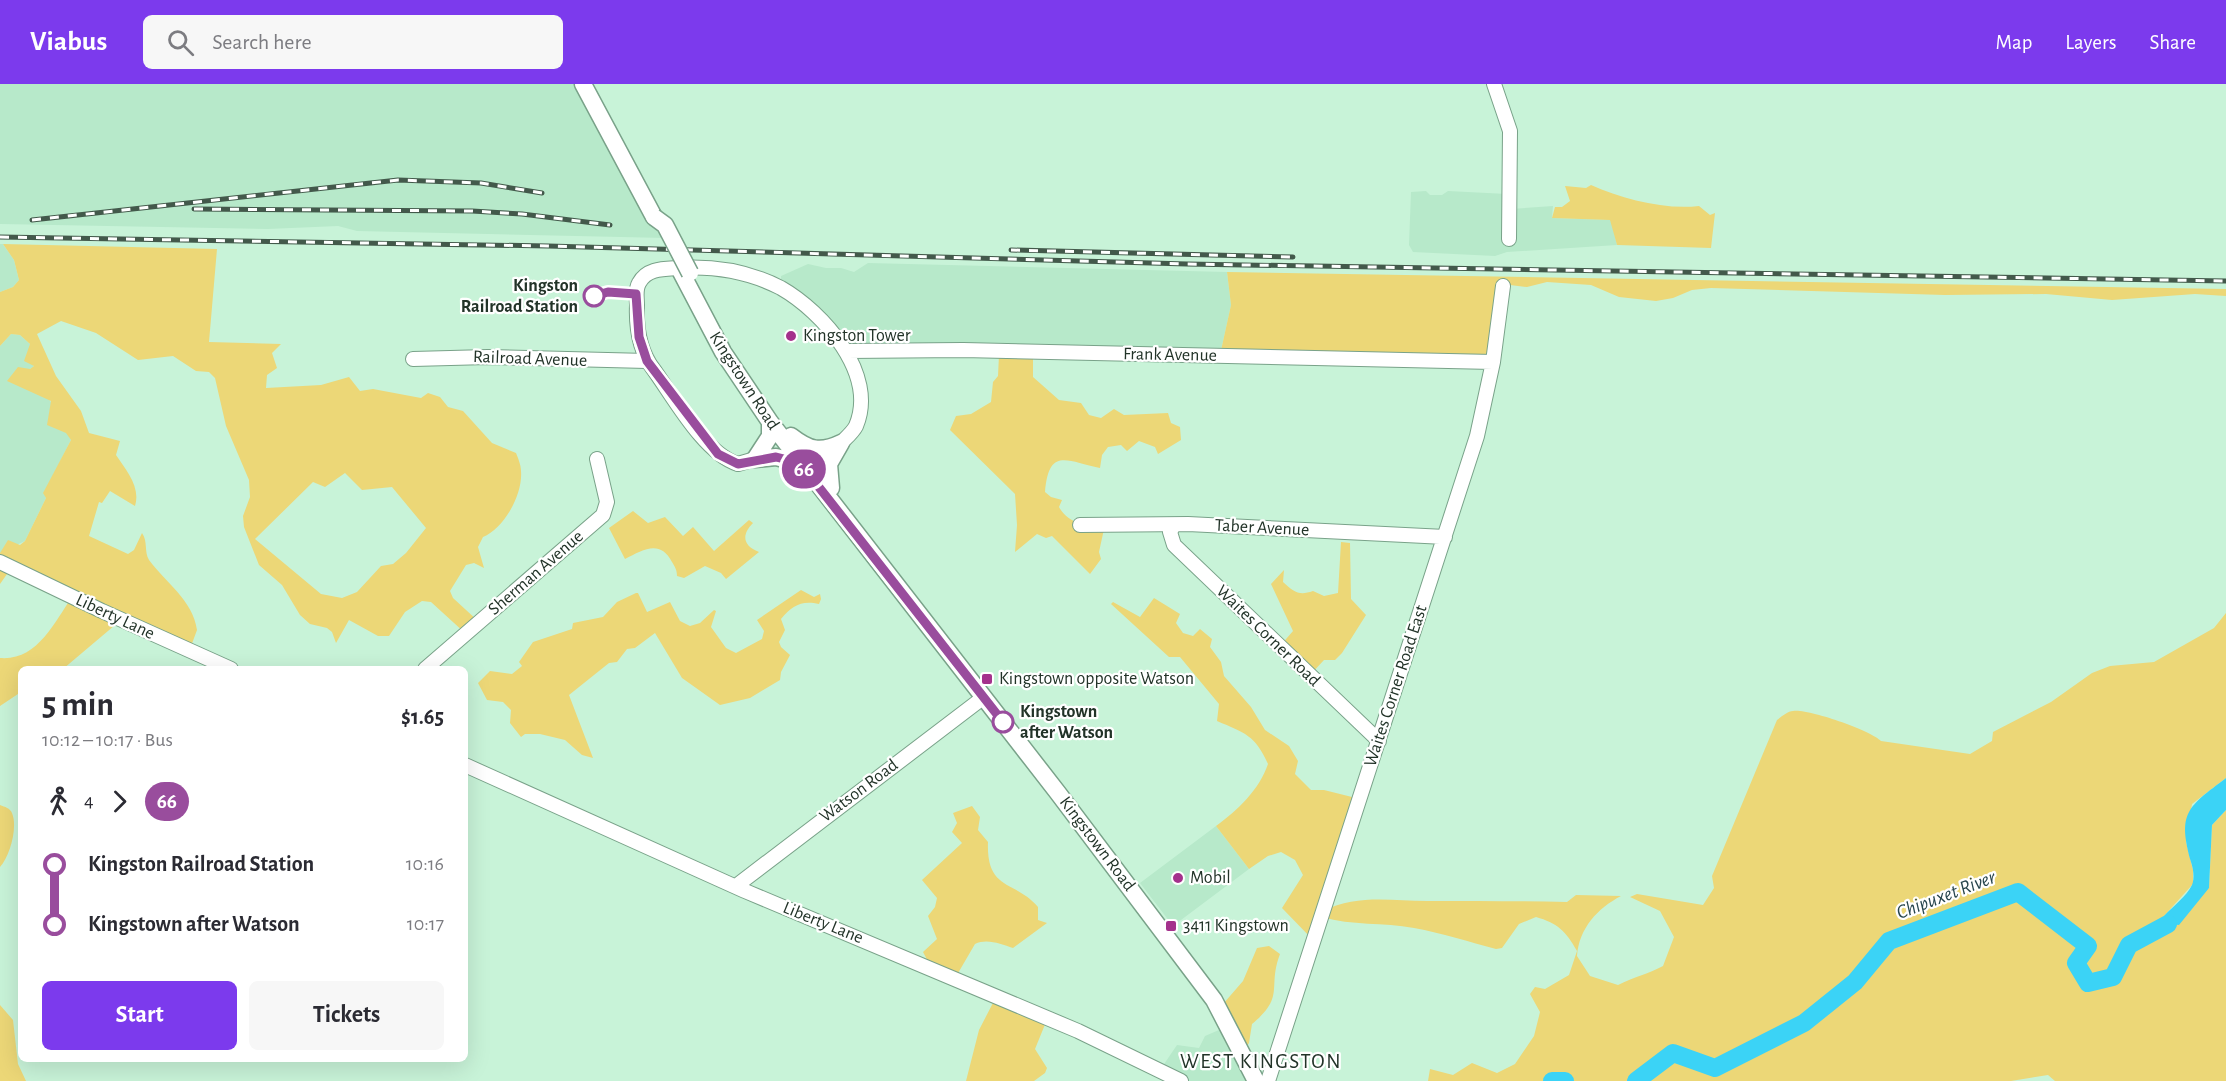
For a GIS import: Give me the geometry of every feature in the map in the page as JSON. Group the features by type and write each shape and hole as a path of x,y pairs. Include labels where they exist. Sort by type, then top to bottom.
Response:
{"main road":[{"name":"Kingstown Road","path":"584,84 685,273 734,351 790,435 914,601 923,618"},
{"name":"Kingstown Road","path":"685,273 723,352 770,422 984,697 1214,1000 1256,1081"},
{"path":"755,459 770,436 770,422"},
{"path":"790,435 813,450 828,449 841,443"},
{"path":"831,488 829,464 841,443"},
{"path":"755,459 776,457 800,463"}],"street":[{"path":"1494,84 1510,131 1509,239"},
{"path":"755,459 738,464 718,454 647,361 639,337 637,285 642,278 654,270 704,267 752,277 782,289 818,318 847,351 861,392 855,428 841,443"},
{"name":"Waites Corner Road East","path":"1268,1081 1477,436 1493,362 1503,286"},
{"name":"Frank Avenue","path":"847,351 963,350 1493,362"},
{"name":"Railroad Avenue","path":"412,359 488,357 647,361"},
{"name":"Sherman Avenue","path":"428,666 603,515 607,502 597,459"},
{"name":"Taber Avenue","path":"1080,525 1188,524 1445,537"},
{"name":"Waites Corner Road","path":"1174,525 1170,532 1174,545 1379,741"},
{"name":"Liberty Lane","path":"0,562 225,666"},
{"name":"Watson Road","path":"736,886 984,697"},
{"name":"Liberty Lane","path":"468,766 736,886 1078,1031 1181,1081"}],"shaded area":[{"path":"0,84 584,84 666,238 357,231 338,226 268,229 0,224"},
{"path":"1591,185 1616,195 1644,202 1658,205 1699,206 1710,215 1715,213 1711,248 1617,245 1610,220 1552,218 1555,207 1562,207 1570,201 1565,186 1586,188"},
{"path":"1426,191 1430,195 1442,195 1448,191 1507,194 1510,209 1553,206 1552,218 1611,220 1617,245 1507,252 1495,256 1413,252 1409,245 1411,192"},
{"path":"0,244 3,244 14,260 19,280 13,287 0,292"},
{"path":"3,244 217,249 209,342 281,344 272,353 277,368 267,375 266,388 321,385 349,377 360,391 373,389 421,398 428,393 440,397 448,407 463,411 492,443 516,453 521,469 519,490 511,510 491,533 483,537 478,547 484,568 474,563 466,565 450,591 453,598 478,621 465,633 431,602 422,601 405,612 389,636 378,636 349,620 336,643 332,632 327,628 310,624 300,615 282,585 259,565 244,527 243,516 250,497 249,480 226,426 215,378 209,372 196,371 173,356 138,360 96,333 61,321 37,334 56,376 81,411 89,433 120,441 116,455 132,479 136,492 135,506 110,491 102,503 99,502 89,536 128,554 134,550 142,533 149,560 184,600 197,630 190,649 121,620 67,666 18,666 18,694 0,706 0,658 13,657 34,647 51,629 72,597 12,567 0,584 0,553 8,540 20,545 25,541 46,498 43,493 71,440 66,433 47,425 51,401 7,381 18,367 30,369 34,366 24,361 30,344 20,335 11,334 0,346 0,292 13,287 19,280 14,260","holes":["345,473 362,490 392,487 426,528 406,553 393,564 381,566 357,592 342,598 321,594 255,539 313,482 325,487"]},
{"path":"868,263 1227,272 1231,305 1220,355 864,350 836,341 781,293 781,276 808,264 854,272"},
{"path":"1227,272 2226,289 2226,296 2195,294 2112,300 2046,294 1945,295 1711,288 1692,290 1673,298 1656,301 1619,297 1591,285 1547,282 1527,287 1502,284 1495,358 1220,355 1231,305"},
{"path":"11,334 20,335 30,344 28,361 34,366 24,369 51,402 71,440 44,493 46,498 25,541 0,553 0,346"},
{"path":"1033,353 1033,377 1059,400 1081,403 1089,415 1101,418 1114,409 1124,415 1168,413 1171,423 1180,427 1181,440 1158,454 1155,447 1139,441 1127,451 1121,445 1108,447 1102,455 1100,468 1061,460 1050,468 1045,492 1051,497 1062,500 1059,507 1063,513 1078,523 1104,529 1099,552 1101,559 1090,574 1052,536 1046,538 1037,534 1015,552 1017,525 1015,494 950,430 956,416 971,414 991,402 993,382 998,376 999,355"},
{"path":"633,511 648,523 665,517 683,536 693,527 714,551 749,520 753,523 745,536 746,540 750,547 759,552 726,579 721,573 705,566 684,578 677,576 675,567 667,555 657,549 651,548 625,559 609,528"},
{"path":"1341,542 1350,543 1351,599 1366,615 1342,653 1335,660 1324,660 1311,674 1280,646 1293,631 1271,584 1284,570 1283,582 1297,592 1313,591 1324,596 1338,593"},
{"path":"801,590 814,597 820,594 819,604 797,605 781,619 785,630 779,642 790,655 781,672 780,680 750,698 720,705 682,678 655,633 635,648 627,649 617,662 609,663 569,695 593,758 582,755 565,740 540,734 525,734 521,737 510,723 511,710 503,702 487,700 478,683 490,671 512,674 522,666 519,662 533,642 572,629 573,623 603,617 617,602 636,593 647,612 670,602 680,621 690,626 700,623 714,610 716,611 711,627 726,648 736,653 762,639 764,631 757,620"},
{"path":"1154,598 1180,614 1176,623 1183,633 1193,636 1200,629 1212,639 1210,647 1221,662 1224,676 1251,707 1265,730 1289,746 1298,761 1295,774 1311,790 1324,790 1356,798 1323,911 1361,900 1567,902 1576,895 1621,896 1605,906 1591,920 1581,936 1577,956 1590,976 1618,985 1663,966 1674,937 1660,911 1630,897 1637,894 1703,905 1714,888 1712,876 1777,720 1785,714 1793,711 1811,713 1853,726 1881,741 1970,754 1992,741 1993,732 2051,702 2092,673 2110,666 2154,662 2214,628 2226,613 2226,778 2192,804 2186,842 2193,870 2193,884 2164,916 2209,888 2212,825 2226,810 2226,1081 2055,1081 2048,1075 2011,1081 1428,1081 1430,1069 1453,1075 1472,1063 1497,1073 1515,1064 1534,1036 1540,1012 1530,994 1535,987 1545,989 1569,975 1577,951 1560,929 1536,917 1519,924 1502,948 1496,949 1414,928 1345,922 1322,917 1312,939 1282,908 1303,875 1295,860 1281,852 1268,856 1249,869 1216,826 1240,806 1259,782 1268,764 1263,754 1248,736 1217,721 1219,704 1180,657 1169,657 1111,604 1113,602 1140,617"},
{"path":"0,805 11,811 14,826 10,849 0,867"},
{"path":"972,806 980,817 978,830 988,842 989,858 997,877 1021,892 1038,907 1038,920 1047,923 1013,948 999,943 975,944 954,980 932,969 923,952 937,939 928,916 935,907 937,898 922,880 962,843 952,832 957,823 953,813"},
{"path":"1216,826 1249,869 1173,926 1140,883"},
{"path":"1269,946 1280,954 1276,966 1272,999 1269,1006 1252,1024 1249,1043 1241,1055 1217,1011 1243,981 1257,948"},
{"path":"995,999 1046,1022 1035,1049 1047,1068 1045,1073 1034,1081 966,1081 979,1030"},
{"path":"0,1005 13,1020 18,1064 26,1081 0,1081"},
{"path":"1226,1027 1250,1081 1175,1081 1158,1073 1177,1045 1199,1048 1205,1036"}],"water":[{"path":"2226,778 2226,810 2212,825 2209,888 2179,925 2168,924 2164,916 2187,893 2193,882 2194,876 2185,832 2189,812 2203,796"}],"waterway":[{"name":"Chipuxet River","path":"1636,1081 1673,1053 1715,1068 1804,1023 1855,982 1889,941 2018,892 2088,946 2076,963 2088,983 2113,977 2129,945 2168,924"},
{"name":"Chipuxet River","path":"1552,1081 1565,1081"}],"railway":[{"path":"32,220 398,180 481,183 542,193"},
{"path":"194,209 472,211 522,214 610,225"},
{"path":"0,237 548,246 1187,264 2226,281"},
{"path":"1011,250 1293,257"}],"bus line":[{"name":"66","path":"594,296 608,292 636,294 639,337 647,361 718,454 738,464 755,459 776,457 800,463 1003,722"}],"place":[{"name":"Kingston Railroad Station","path":"594,296"},
{"name":"Kingston Tower","path":"791,336"},
{"name":"Kingstown opposite Watson","path":"987,679"},
{"name":"Kingstown after Watson","path":"1003,722"},
{"name":"Mobil","path":"1178,878"},
{"name":"3411 Kingstown","path":"1171,926"}],"district":[{"name":"WEST KINGSTON","path":"1261,1061"}]}
